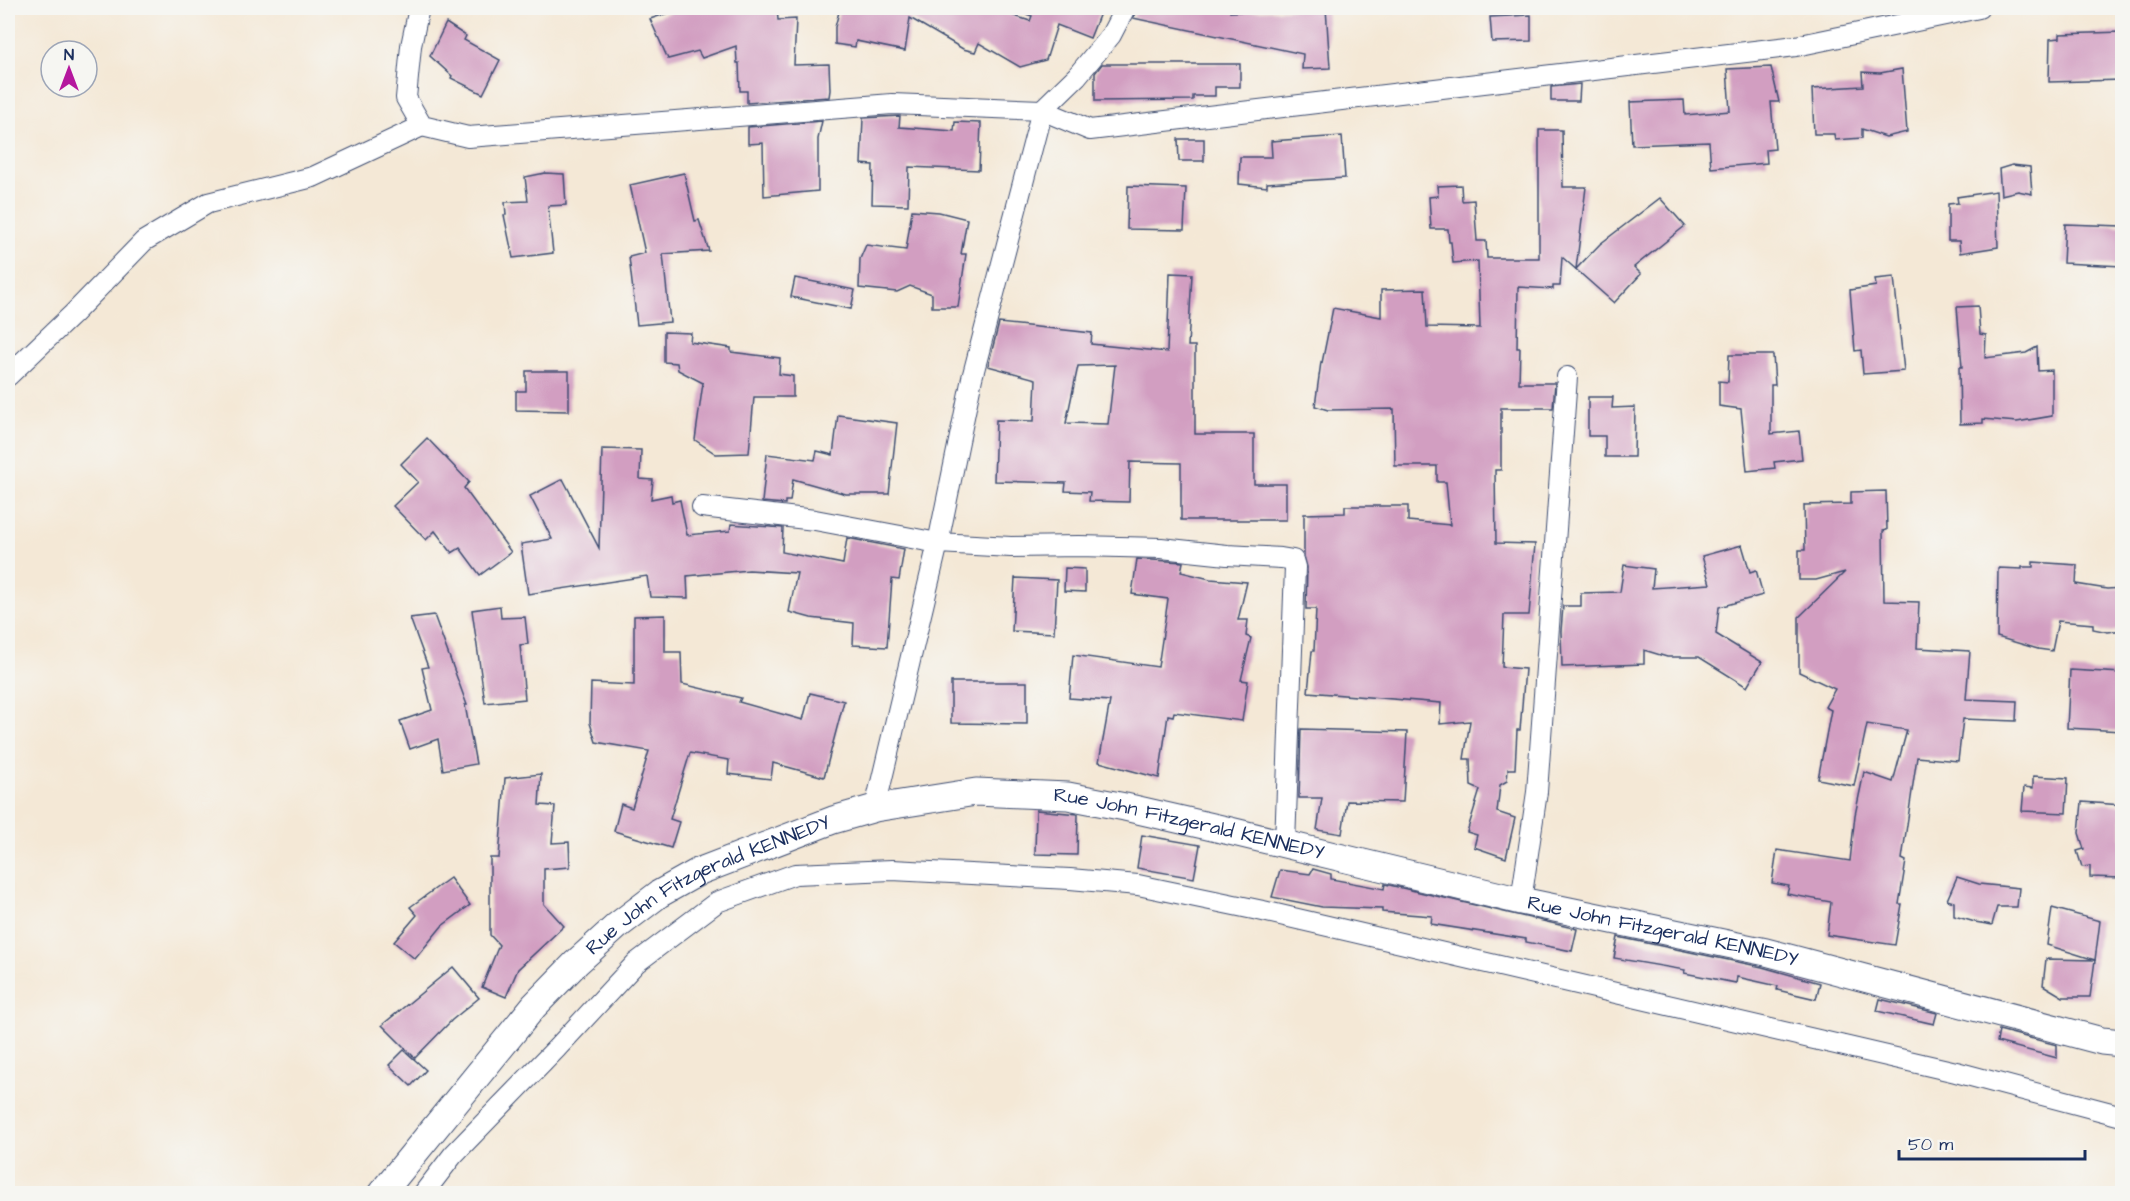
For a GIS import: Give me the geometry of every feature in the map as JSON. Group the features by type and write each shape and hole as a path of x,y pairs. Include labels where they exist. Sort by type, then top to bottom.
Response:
{"street":[{"path":"419,8 411,46 406,98 422,126"},
{"path":"875,808 938,543 972,378 1042,110 1077,76 1111,36 1125,8"},
{"path":"8,376 144,241 208,204 313,177 422,126 468,136 892,104 1042,110 1090,130 1796,46 1979,8"},
{"path":"1521,901 1537,792 1567,377"},
{"path":"702,507 815,520 938,543 1011,547 1079,546 1161,549 1293,560 1295,567 1286,844"},
{"name":"Rue John Fitzgerald KENNEDY","path":"381,1194 534,1006 576,963 617,926 659,894 700,871 833,820 875,808 976,792 1068,796 1286,844 1521,901 1766,952 2080,1035 2122,1043"},
{"path":"423,1194 453,1155 636,963 717,902 795,874 881,870 1070,879 1138,885 1263,911 1956,1072 2122,1116"}],"building":[{"path":"683,8 777,8 778,20 796,19 794,65 829,64 829,97 747,103 747,91 740,91 736,46 702,58 698,51 668,59 650,19"},
{"path":"840,8 990,8 1030,21 1032,16 1015,10 1016,8 1102,8 1090,38 1057,25 1046,60 1020,67 979,43 975,52 963,49 910,18 905,51 856,41 855,47 835,44 835,27"},
{"path":"1137,8 1231,8 1230,12 1326,8 1330,68 1302,69 1303,54 1133,18"},
{"path":"1531,15 1531,41 1492,42 1490,17"},
{"path":"446,23 466,36 464,40 500,60 483,94 451,78 452,76 430,56"},
{"path":"2122,32 2122,80 2049,82 2050,39 2060,38 2060,34"},
{"path":"1102,64 1240,64 1240,87 1215,87 1215,96 1193,96 1193,100 1095,101 1095,73"},
{"path":"1771,67 1779,102 1771,102 1775,149 1766,150 1767,163 1711,168 1709,142 1632,145 1630,102 1684,100 1685,115 1730,111 1727,69"},
{"path":"1902,69 1907,132 1886,137 1862,129 1862,138 1835,140 1834,134 1814,134 1812,89 1863,86 1862,72 1880,73"},
{"path":"1580,84 1579,101 1551,101 1551,87"},
{"path":"900,116 899,127 954,131 955,122 981,123 979,170 909,167 908,205 872,204 873,165 861,164 863,118"},
{"path":"822,121 818,139 818,191 764,196 763,143 748,144 748,127"},
{"path":"1539,130 1562,130 1563,187 1586,187 1576,269 1600,244 1660,198 1685,226 1634,267 1641,274 1614,303 1562,257 1560,286 1553,286 1553,289 1518,287 1519,383 1555,383 1553,408 1501,408 1501,470 1495,470 1496,543 1535,544 1529,615 1504,615 1502,667 1525,669 1520,730 1517,730 1515,769 1508,769 1507,781 1500,785 1497,812 1515,818 1506,858 1474,847 1477,835 1467,832 1480,790 1471,786 1470,759 1464,759 1470,721 1440,724 1441,703 1308,692 1312,651 1314,651 1316,609 1306,609 1307,567 1304,556 1304,514 1345,513 1345,506 1408,506 1408,521 1450,525 1446,482 1437,482 1437,466 1395,466 1394,409 1328,410 1315,406 1321,362 1333,308 1381,317 1381,290 1425,289 1427,327 1480,328 1478,261 1453,263 1448,229 1431,229 1429,197 1438,196 1437,186 1461,185 1462,201 1474,200 1477,241 1486,241 1487,258 1539,258"},
{"path":"1342,136 1345,178 1267,183 1267,187 1239,184 1240,157 1272,157 1271,141"},
{"path":"1178,139 1204,139 1204,161 1179,161"},
{"path":"2012,165 2030,167 2032,194 2018,191 2001,195 1999,169"},
{"path":"545,173 564,174 566,205 548,206 553,253 513,258 504,215 506,215 505,202 528,201 525,177"},
{"path":"684,173 695,221 699,220 709,251 663,254 670,322 637,325 629,257 645,253 630,185"},
{"path":"1128,186 1186,188 1184,230 1127,229"},
{"path":"1996,191 1998,247 1960,253 1959,241 1948,241 1948,204 1958,203 1957,197"},
{"path":"912,210 939,212 967,219 961,254 966,254 958,307 932,307 932,294 910,286 897,292 859,288 860,259 866,245 906,250"},
{"path":"2065,224 2122,226 2122,266 2063,263"},
{"path":"1170,273 1192,274 1188,346 1195,346 1195,434 1254,434 1254,484 1286,484 1286,520 1181,520 1181,463 1130,462 1129,502 1089,501 1090,492 1065,491 1066,483 994,481 996,420 1034,421 1036,379 988,366 999,323 1092,333 1091,344 1167,352","holes":["1115,365 1108,424 1066,423 1078,366"]},
{"path":"1894,277 1904,371 1863,374 1861,350 1855,351 1850,290 1876,286 1875,279"},
{"path":"795,278 855,290 851,309 791,297"},
{"path":"1978,306 1980,334 1986,335 1985,358 2026,353 2037,347 2038,371 2052,370 2052,416 2017,422 1983,419 1983,423 1960,424 1959,367 1962,367 1957,307"},
{"path":"664,332 691,333 690,342 731,348 731,352 780,358 779,374 793,376 793,397 754,397 749,453 716,454 695,440 703,383 678,370 677,363 664,362"},
{"path":"1729,355 1773,355 1775,385 1771,385 1771,434 1799,431 1802,459 1774,462 1775,468 1747,471 1741,409 1719,406 1719,381 1728,382"},
{"path":"526,371 569,371 569,411 516,410 516,391 526,391"},
{"path":"1588,397 1613,397 1612,408 1635,407 1634,457 1605,457 1605,436 1588,436"},
{"path":"838,415 897,423 889,494 846,494 793,479 790,501 785,501 785,504 762,502 767,454 815,460 817,451 833,455"},
{"path":"427,438 469,482 464,488 511,552 480,575 460,548 452,553 435,531 426,540 393,506 418,482 401,464"},
{"path":"602,449 641,450 640,479 653,480 651,499 671,495 672,502 680,500 687,535 730,531 731,524 783,528 782,552 843,564 847,538 904,549 899,580 892,579 887,647 853,645 854,623 811,618 789,612 797,573 749,570 687,576 688,598 650,597 647,576 528,594 521,544 552,539 530,496 563,479 599,548"},
{"path":"1886,491 1887,530 1883,531 1884,601 1919,602 1917,648 1970,651 1966,699 2017,701 2016,721 1963,719 1958,761 1917,757 1902,859 1906,861 1895,945 1827,935 1831,902 1787,894 1789,886 1772,883 1777,850 1850,861 1855,815 1864,772 1893,782 1907,730 1867,724 1854,786 1818,779 1831,710 1825,707 1835,689 1799,672 1799,617 1845,572 1816,580 1799,580 1799,550 1805,550 1804,505 1851,504 1851,492"},
{"path":"1742,545 1750,572 1756,570 1763,595 1719,607 1716,634 1762,662 1747,687 1699,657 1667,657 1644,650 1644,664 1562,667 1563,606 1581,606 1581,593 1620,592 1624,565 1654,569 1652,588 1710,584 1702,556"},
{"path":"1137,559 1183,562 1181,572 1210,579 1247,582 1238,620 1248,620 1246,636 1251,638 1241,680 1248,681 1242,721 1174,712 1173,716 1168,715 1159,778 1099,762 1110,701 1069,698 1073,655 1158,667 1168,599 1132,594"},
{"path":"2033,562 2077,565 2076,584 2107,589 2122,588 2122,630 2108,632 2093,629 2093,624 2058,621 2052,651 1997,637 1998,568 2022,569 2022,567 2033,567"},
{"path":"1065,568 1085,569 1085,592 1064,591"},
{"path":"1015,578 1057,580 1054,633 1012,631"},
{"path":"500,606 501,618 525,617 528,644 520,645 525,699 485,703 472,610"},
{"path":"434,615 467,705 465,705 476,764 443,770 438,739 410,749 400,721 432,710 422,668 428,667 410,618"},
{"path":"665,615 665,652 681,652 682,684 741,698 739,702 803,720 810,693 844,701 824,777 773,763 771,779 728,774 729,760 690,753 670,819 679,822 671,848 614,831 621,804 632,808 649,751 596,742 590,723 591,683 634,685 634,616"},
{"path":"2070,670 2122,673 2122,731 2067,728"},
{"path":"951,682 1027,682 1027,724 951,723"},
{"path":"1301,729 1407,732 1403,802 1347,801 1342,834 1317,830 1322,798 1299,798"},
{"path":"541,774 539,805 555,806 552,843 569,842 570,867 544,869 544,904 564,926 518,969 506,997 482,987 499,945 490,935 490,858 499,858 505,778"},
{"path":"2033,776 2068,778 2066,813 2022,811 2024,787 2033,788"},
{"path":"2082,802 2122,805 2122,878 2090,877 2090,866 2082,867 2077,851 2084,849 2079,833"},
{"path":"1036,810 1078,814 1077,855 1035,854"},
{"path":"1142,835 1200,845 1194,878 1137,868"},
{"path":"1313,869 1331,874 1331,879 1384,889 1385,884 1577,929 1572,951 1526,942 1526,939 1431,924 1432,916 1382,912 1382,909 1322,907 1272,897 1280,870 1310,874"},
{"path":"1957,877 1979,884 2019,888 2017,907 1997,907 1992,925 1954,916 1954,902 1947,900"},
{"path":"450,878 470,905 442,926 415,959 394,942 417,915 410,907"},
{"path":"2052,908 2100,921 2095,960 2047,945"},
{"path":"1618,937 1762,967 1820,983 1816,999 1777,990 1778,986 1737,977 1736,983 1684,973 1685,970 1614,958"},
{"path":"2046,959 2095,960 2090,997 2063,997 2043,985"},
{"path":"453,967 479,998 452,1020 415,1058 382,1025"},
{"path":"1880,999 1937,1013 1934,1024 1877,1011"},
{"path":"1999,1030 2057,1045 2057,1058 1997,1042"},
{"path":"404,1050 426,1070 411,1086 389,1065"}]}
